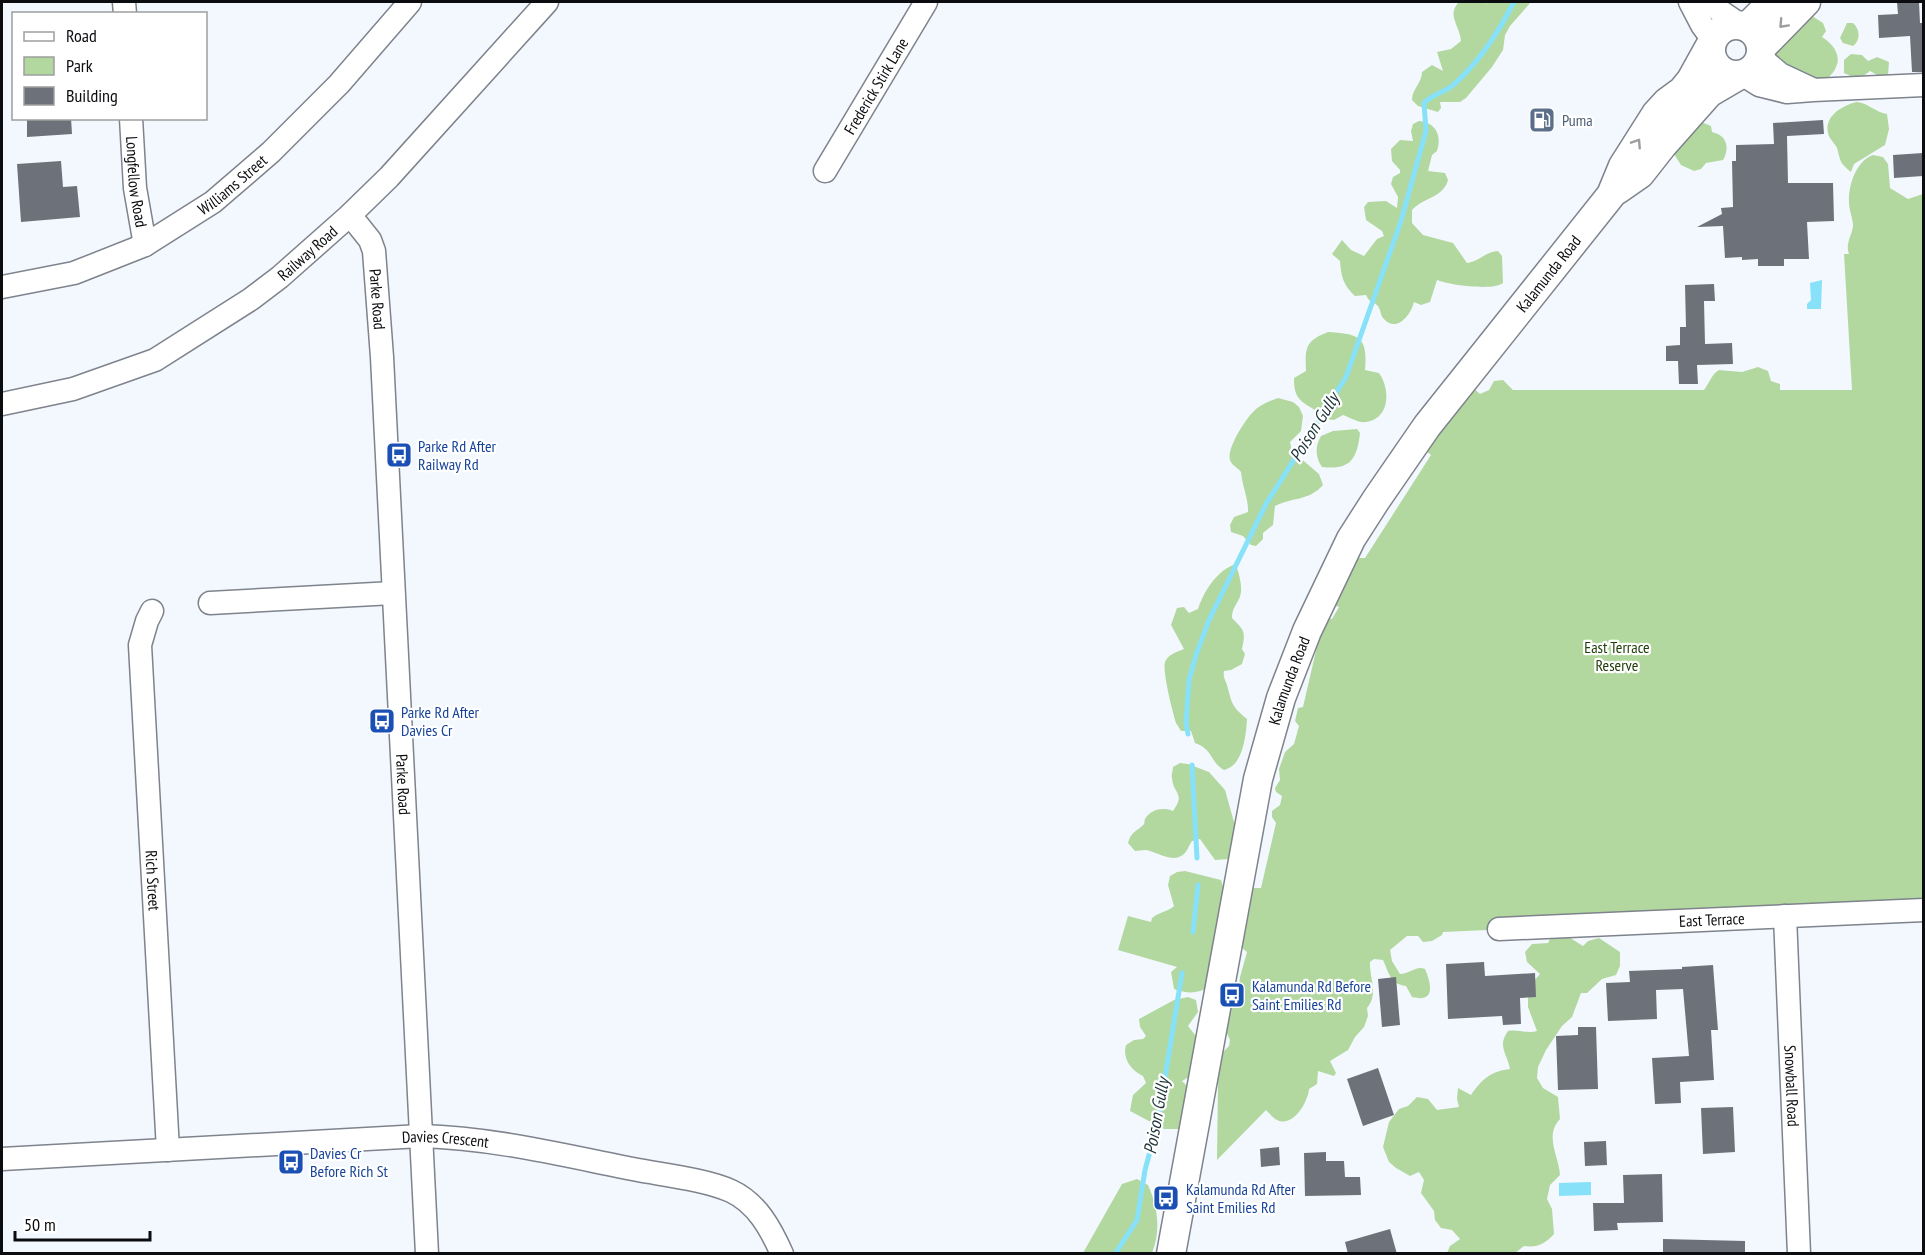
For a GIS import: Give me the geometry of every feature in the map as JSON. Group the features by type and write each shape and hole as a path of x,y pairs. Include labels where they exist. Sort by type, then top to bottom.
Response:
{"main road":[{"name":"Kalamunda Road","path":"1749,52 1772,2"},
{"name":"Kalamunda Road","path":"1171,1254 1258,778 1281,698 1307,631 1351,539 1408,452 1611,195 1640,174 1709,93 1749,52 1806,2"},
{"path":"1728,26 1749,52 1730,75 1717,67 1713,60 1712,42 1716,34 1728,26"},
{"name":"Kalamunda Road","path":"1611,195 1623,166 1656,114 1691,80 1712,42"}],"street":[{"name":"Williams Street","path":"2,287 74,273 145,245 213,202 271,152 339,84 410,2"},
{"name":"Railway Road","path":"2,404 73,389 155,360 251,299 280,277 389,177 547,2"},
{"name":"Frederick Stirk Lane","path":"825,171 926,2"},
{"path":"1690,2 1712,42"},
{"path":"1707,2 1749,52 1780,74 1813,90 1923,85"},
{"name":"Longfellow Road","path":"131,120 135,188 145,245"},
{"name":"Parke Road","path":"350,215 370,240 376,264 427,1254"},
{"path":"210,603 393,593"},
{"name":"Rich Street","path":"152,612 140,645 168,1150"},
{"name":"East Terrace","path":"1499,928 1923,910"},
{"name":"Snowball Road","path":"1785,916 1799,1254"},
{"name":"Davies Crescent","path":"2,1159 421,1136 497,1142 708,1184 731,1191 763,1218 782,1254"}],"green space":[{"path":"1459,2 1531,2 1510,26 1505,35 1503,50 1492,67 1466,98 1460,102 1440,102 1441,108 1438,112 1418,106 1412,100 1412,96 1422,72 1432,65 1443,71 1437,52 1451,49 1461,41 1454,16 1455,7"},
{"path":"1812,16 1823,23 1826,31 1822,37 1835,50 1838,63 1828,80 1784,87 1760,29"},
{"path":"1847,23 1853,23 1858,31 1857,41 1853,46 1843,43 1840,38"},
{"path":"1851,54 1862,55 1868,61 1877,57 1889,62 1888,75 1879,76 1870,71 1862,77 1853,77 1844,73 1844,60"},
{"path":"1857,102 1887,114 1889,129 1885,145 1854,164 1851,172 1841,162 1837,148 1829,135 1828,127 1829,121 1836,112"},
{"path":"1419,121 1430,124 1439,140 1428,171 1445,173 1448,180 1446,186 1438,194 1412,210 1412,223 1423,235 1453,243 1467,263 1498,251 1502,256 1503,283 1481,287 1437,280 1430,302 1421,305 1414,302 1406,317 1393,324 1383,318 1378,307 1366,295 1355,296 1351,292 1343,280 1340,261 1332,254 1342,240 1351,250 1364,256 1377,239 1384,236 1382,231 1366,220 1364,207 1368,202 1386,201 1397,208 1398,197 1391,184 1393,177 1400,173 1400,170 1392,161 1391,149 1400,140 1413,141 1411,131 1413,124"},
{"path":"1699,121 1711,126 1712,132 1724,139 1727,147 1723,160 1706,163 1701,169 1694,171 1681,165 1667,143"},
{"name":"East Terrace Reserve","path":"1873,155 1883,157 1888,164 1890,188 1908,199 1923,194 1923,910 1443,932 1432,941 1423,942 1418,936 1407,936 1390,950 1392,961 1400,974 1419,968 1425,969 1430,986 1428,995 1419,998 1412,997 1406,986 1393,980 1383,960 1374,959 1370,962 1373,991 1371,1003 1367,1008 1368,1016 1364,1027 1348,1050 1330,1061 1336,1073 1334,1076 1318,1071 1317,1084 1309,1089 1303,1107 1294,1117 1289,1120 1277,1120 1266,1110 1217,1160 1218,1057 1229,1046 1230,1040 1225,1029 1230,1007 1238,994 1247,952 1241,947 1250,888 1261,888 1276,823 1272,817 1272,811 1280,805 1282,796 1276,792 1275,788 1280,780 1279,769 1285,752 1294,744 1299,726 1295,721 1298,708 1303,707 1318,642 1316,635 1323,617 1332,619 1339,607 1333,605 1353,558 1365,558 1431,455 1426,451 1442,431 1437,424 1470,385 1480,394 1489,390 1494,381 1503,380 1513,390 1704,390 1712,376 1719,370 1742,372 1758,367 1768,371 1771,381 1780,384 1780,390 1852,390 1844,254 1849,254 1848,243 1853,226 1849,196 1858,168"},
{"path":"1328,332 1347,334 1359,339 1365,350 1365,370 1379,373 1383,379 1386,402 1380,415 1374,419 1360,422 1343,415 1334,420 1325,419 1296,394 1294,378 1306,371 1308,346"},
{"path":"1278,398 1293,402 1299,407 1303,416 1301,431 1290,442 1292,451 1319,474 1323,485 1312,494 1275,506 1273,525 1263,533 1263,539 1256,546 1251,545 1243,536 1231,532 1230,525 1234,517 1248,512 1248,508 1241,472 1231,462 1230,451 1245,422 1253,412 1261,405"},
{"path":"1357,429 1360,433 1359,442 1350,461 1339,467 1322,467 1317,451 1321,436 1333,431"},
{"path":"1236,564 1241,591 1232,618 1243,631 1242,649 1245,654 1242,664 1224,671 1224,675 1233,704 1247,719 1244,742 1239,757 1235,763 1224,770 1205,749 1195,743 1191,731 1181,731 1176,723 1164,667 1168,657 1184,649 1171,625 1177,608 1184,607 1189,613 1198,609 1217,576"},
{"path":"1180,763 1209,772 1225,790 1236,829 1229,859 1215,860 1200,839 1192,841 1187,851 1176,858 1148,850 1135,851 1128,843 1150,813 1161,809 1173,811 1177,805 1179,797 1172,774 1173,767"},
{"path":"1185,871 1221,880 1224,890 1210,986 1193,992 1174,989 1171,972 1177,967 1118,950 1128,916 1151,922 1155,916 1172,908 1174,906 1168,885 1170,876"},
{"path":"1553,933 1564,934 1583,946 1588,941 1599,938 1620,952 1620,966 1616,975 1602,979 1587,993 1581,993 1572,1017 1562,1026 1538,1067 1537,1078 1543,1088 1558,1097 1560,1119 1555,1126 1553,1139 1560,1175 1550,1185 1547,1199 1552,1209 1554,1234 1540,1244 1524,1246 1515,1253 1447,1253 1450,1246 1460,1239 1452,1230 1441,1228 1435,1220 1434,1211 1421,1193 1424,1180 1419,1172 1410,1176 1389,1162 1383,1147 1389,1122 1399,1109 1408,1106 1417,1097 1428,1099 1437,1110 1459,1107 1458,1088 1471,1095 1488,1077 1510,1069 1503,1045 1508,1031 1537,1031 1528,1007 1528,988 1540,974 1527,962 1525,952 1532,944 1548,943"},
{"path":"1188,997 1196,1000 1198,1012 1188,1026 1203,1045 1189,1077 1182,1081 1195,1103 1184,1129 1164,1129 1130,1111 1133,1095 1146,1083 1143,1076 1128,1064 1125,1050 1126,1045 1146,1036 1140,1027 1139,1019 1174,1000"},
{"path":"1137,1179 1148,1185 1156,1210 1157,1236 1152,1253 1083,1253 1122,1184"}],"water":[{"path":"1822,280 1821,309 1807,309 1807,304 1811,300 1810,283"},
{"path":"1591,1182 1591,1195 1559,1196 1559,1183"}],"building":[{"path":"1897,2 1919,2 1920,23 1923,23 1923,72 1912,72 1910,36 1879,38 1878,15 1898,14"},
{"path":"27,120 71,120 72,134 27,137"},
{"path":"1823,120 1824,134 1787,136 1788,183 1833,183 1834,221 1807,222 1809,259 1784,259 1784,266 1758,266 1758,259 1725,258 1723,226 1697,227 1722,214 1721,208 1733,207 1732,161 1736,161 1736,145 1774,144 1773,123"},
{"path":"1923,153 1923,176 1894,178 1893,155"},
{"path":"61,161 63,187 77,186 80,217 21,222 17,164"},
{"path":"1714,284 1715,301 1704,301 1705,344 1732,343 1733,364 1697,365 1698,384 1679,384 1678,361 1666,361 1666,346 1680,345 1680,327 1686,327 1685,285"},
{"path":"1484,962 1485,976 1535,973 1536,997 1520,998 1521,1024 1503,1025 1502,1016 1448,1019 1446,964"},
{"path":"1713,965 1718,1030 1711,1030 1714,1080 1680,1082 1681,1103 1655,1104 1652,1058 1689,1056 1683,989 1656,990 1657,1019 1608,1021 1606,983 1630,982 1629,971"},
{"path":"1396,977 1400,1025 1382,1027 1378,979"},
{"path":"1578,1027 1596,1027 1598,1089 1558,1090 1556,1036 1578,1035"},
{"path":"1378,1068 1394,1115 1363,1126 1347,1079"},
{"path":"1733,1107 1735,1152 1703,1154 1701,1108"},
{"path":"1606,1141 1607,1165 1585,1166 1584,1142"},
{"path":"1279,1147 1280,1165 1261,1167 1260,1149"},
{"path":"1326,1152 1326,1161 1344,1161 1345,1177 1360,1177 1361,1195 1305,1196 1304,1153"},
{"path":"1662,1174 1663,1222 1617,1223 1618,1230 1594,1231 1593,1203 1624,1203 1623,1175"},
{"path":"1390,1229 1397,1254 1348,1254 1345,1242"},
{"path":"1663,1239 1745,1241 1745,1254 1663,1254"}],"waterway":[{"name":"Poison Gully","path":"1188,734 1186,723 1189,680 1209,620 1266,504 1346,377 1401,221 1426,131 1424,103 1452,86 1471,68 1495,36 1514,2"},
{"name":"Poison Gully","path":"1192,765 1197,858"},
{"path":"1193,932 1198,885"},
{"name":"Poison Gully","path":"1115,1254 1137,1220 1145,1170 1157,1126 1182,973"}],"place":[{"name":"Puma","path":"1542,120"},
{"name":"Parke Rd After Railway Rd","path":"399,455"},
{"name":"Parke Rd After Davies Cr","path":"382,721"},
{"name":"Kalamunda Rd Before Saint Emilies Rd","path":"1232,995"},
{"name":"Davies Cr Before Rich St","path":"291,1162"},
{"name":"Kalamunda Rd After Saint Emilies Rd","path":"1166,1198"}]}
